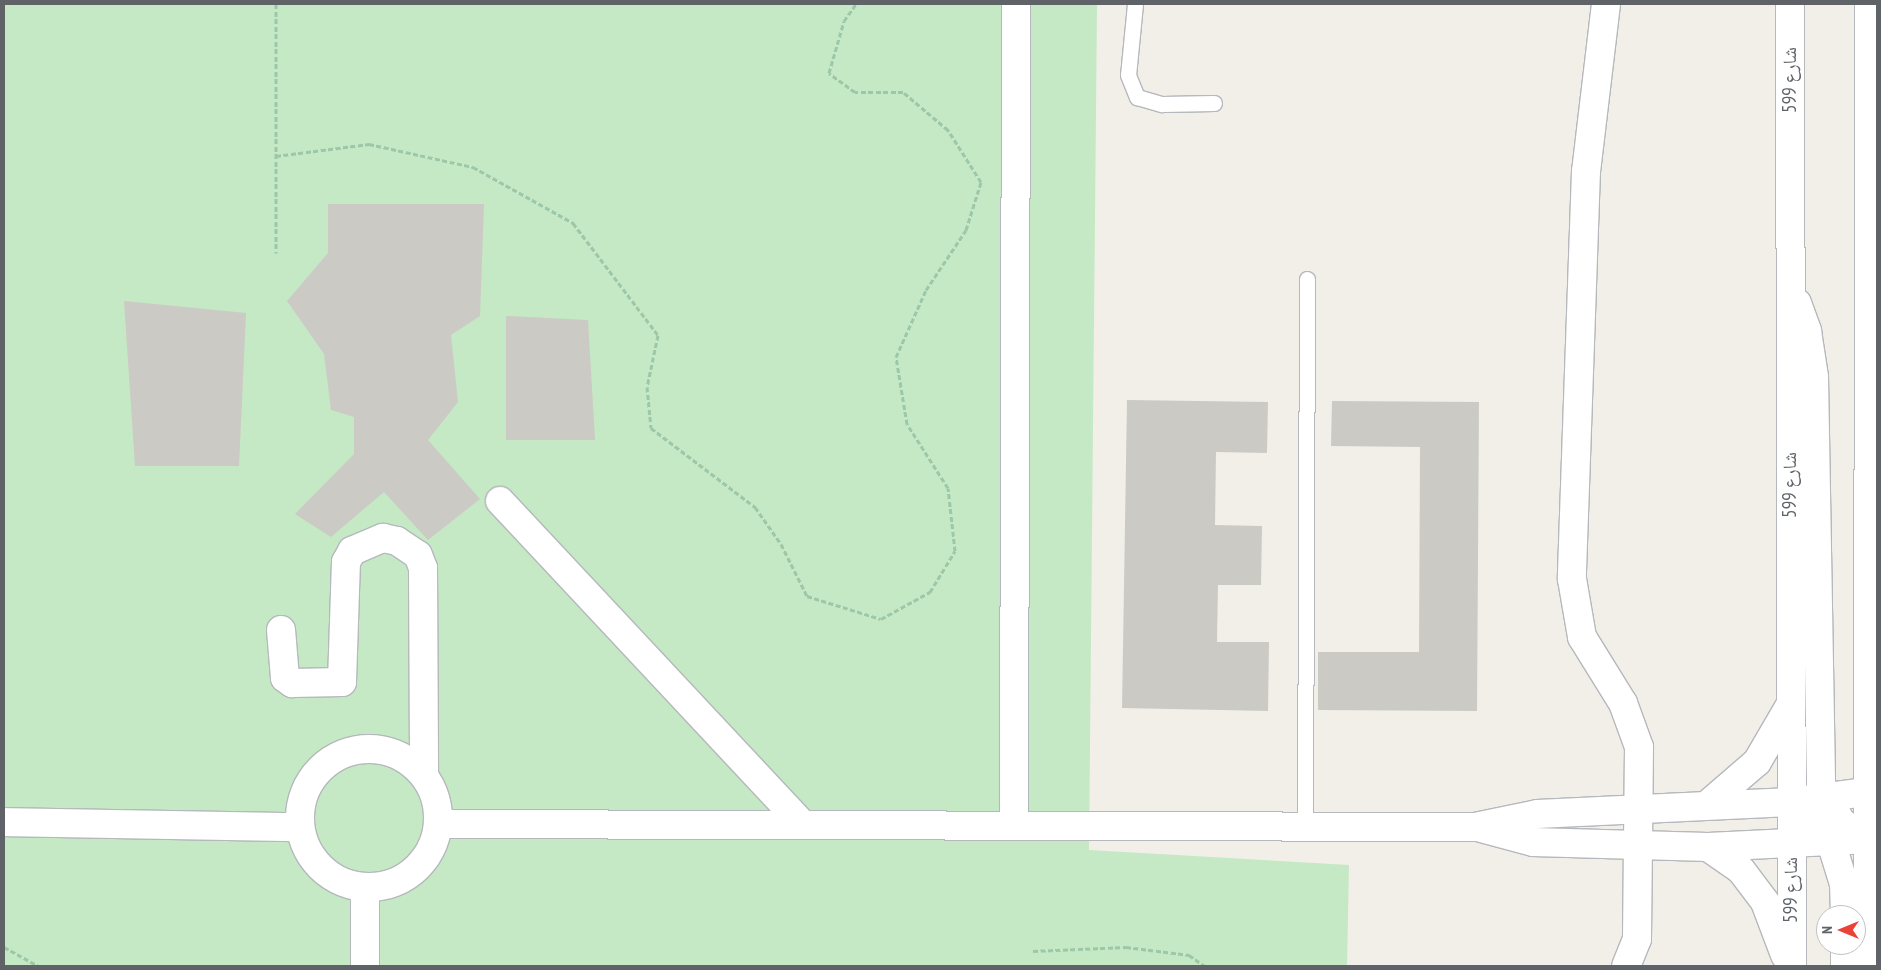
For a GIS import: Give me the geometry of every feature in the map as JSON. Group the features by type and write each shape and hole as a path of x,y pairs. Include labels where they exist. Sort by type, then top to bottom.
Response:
{"street":[{"path":"1014,822 1016,4"},
{"path":"1606,4 1586,164 1572,586 1582,637 1633,724 1639,747 1637,938 1626,966"},
{"name":"شارع 599","path":"1790,4 1790,966"},
{"path":"1868,4 1872,474 1865,657 1872,791 1868,966"},
{"path":"1789,289 1807,331 1814,377 1820,772 1825,797 1841,822 1872,838"},
{"path":"500,500 800,822"},
{"path":"281,630 286,678 292,683 342,682 346,562 352,550 383,538 397,541 418,555 423,568 424,774"},
{"path":"1865,657 1877,696"},
{"path":"1707,805 1757,762 1790,703"},
{"path":"380,748 404,758 424,774 436,798 438,824 427,857 400,881 365,888 334,879 311,857 299,827 301,801 312,778 330,759 354,749 380,748"},
{"path":"438,824 1014,822 1475,827 1537,814 1791,802 1872,791"},
{"path":"1791,802 1807,812 1831,842 1844,884 1844,905"},
{"path":"4,822 299,827"},
{"path":"1475,827 1533,842 1638,842 1708,847 1791,845 1872,838"},
{"path":"1708,847 1741,870 1765,902 1790,966"},
{"path":"365,888 365,966"}],"lane":[{"path":"1135,4 1128,75 1137,97 1162,104 1214,103"},
{"path":"1305,825 1307,279"}],"path":[{"path":"276,4 276,253"},
{"path":"276,156 369,144 473,167 573,223 658,335 647,387 651,428 755,507 781,544 806,596 881,619 930,592 955,551 948,488 907,424 896,358 926,290 966,230 981,182 948,130 903,92 855,92 829,73 844,21 856,4"},
{"path":"4,947 38,966"},
{"path":"1033,951 1126,947 1189,955 1205,966"}],"green space":[{"path":"4,4 1097,4 1089,850 1349,865 1347,966 4,966"}],"building":[{"path":"328,204 484,204 480,316 451,335 458,402 428,440 480,499 428,540 384,492 331,537 295,514 354,454 354,417 331,410 324,354 287,301 328,253"},
{"path":"124,301 246,313 239,466 135,466"},
{"path":"506,316 588,320 595,440 506,440"},
{"path":"1127,400 1268,402 1267,453 1216,452 1215,525 1262,526 1261,585 1218,585 1217,642 1269,642 1268,711 1122,708"},
{"path":"1332,401 1479,402 1477,711 1318,710 1318,652 1419,652 1420,447 1331,446"}]}
